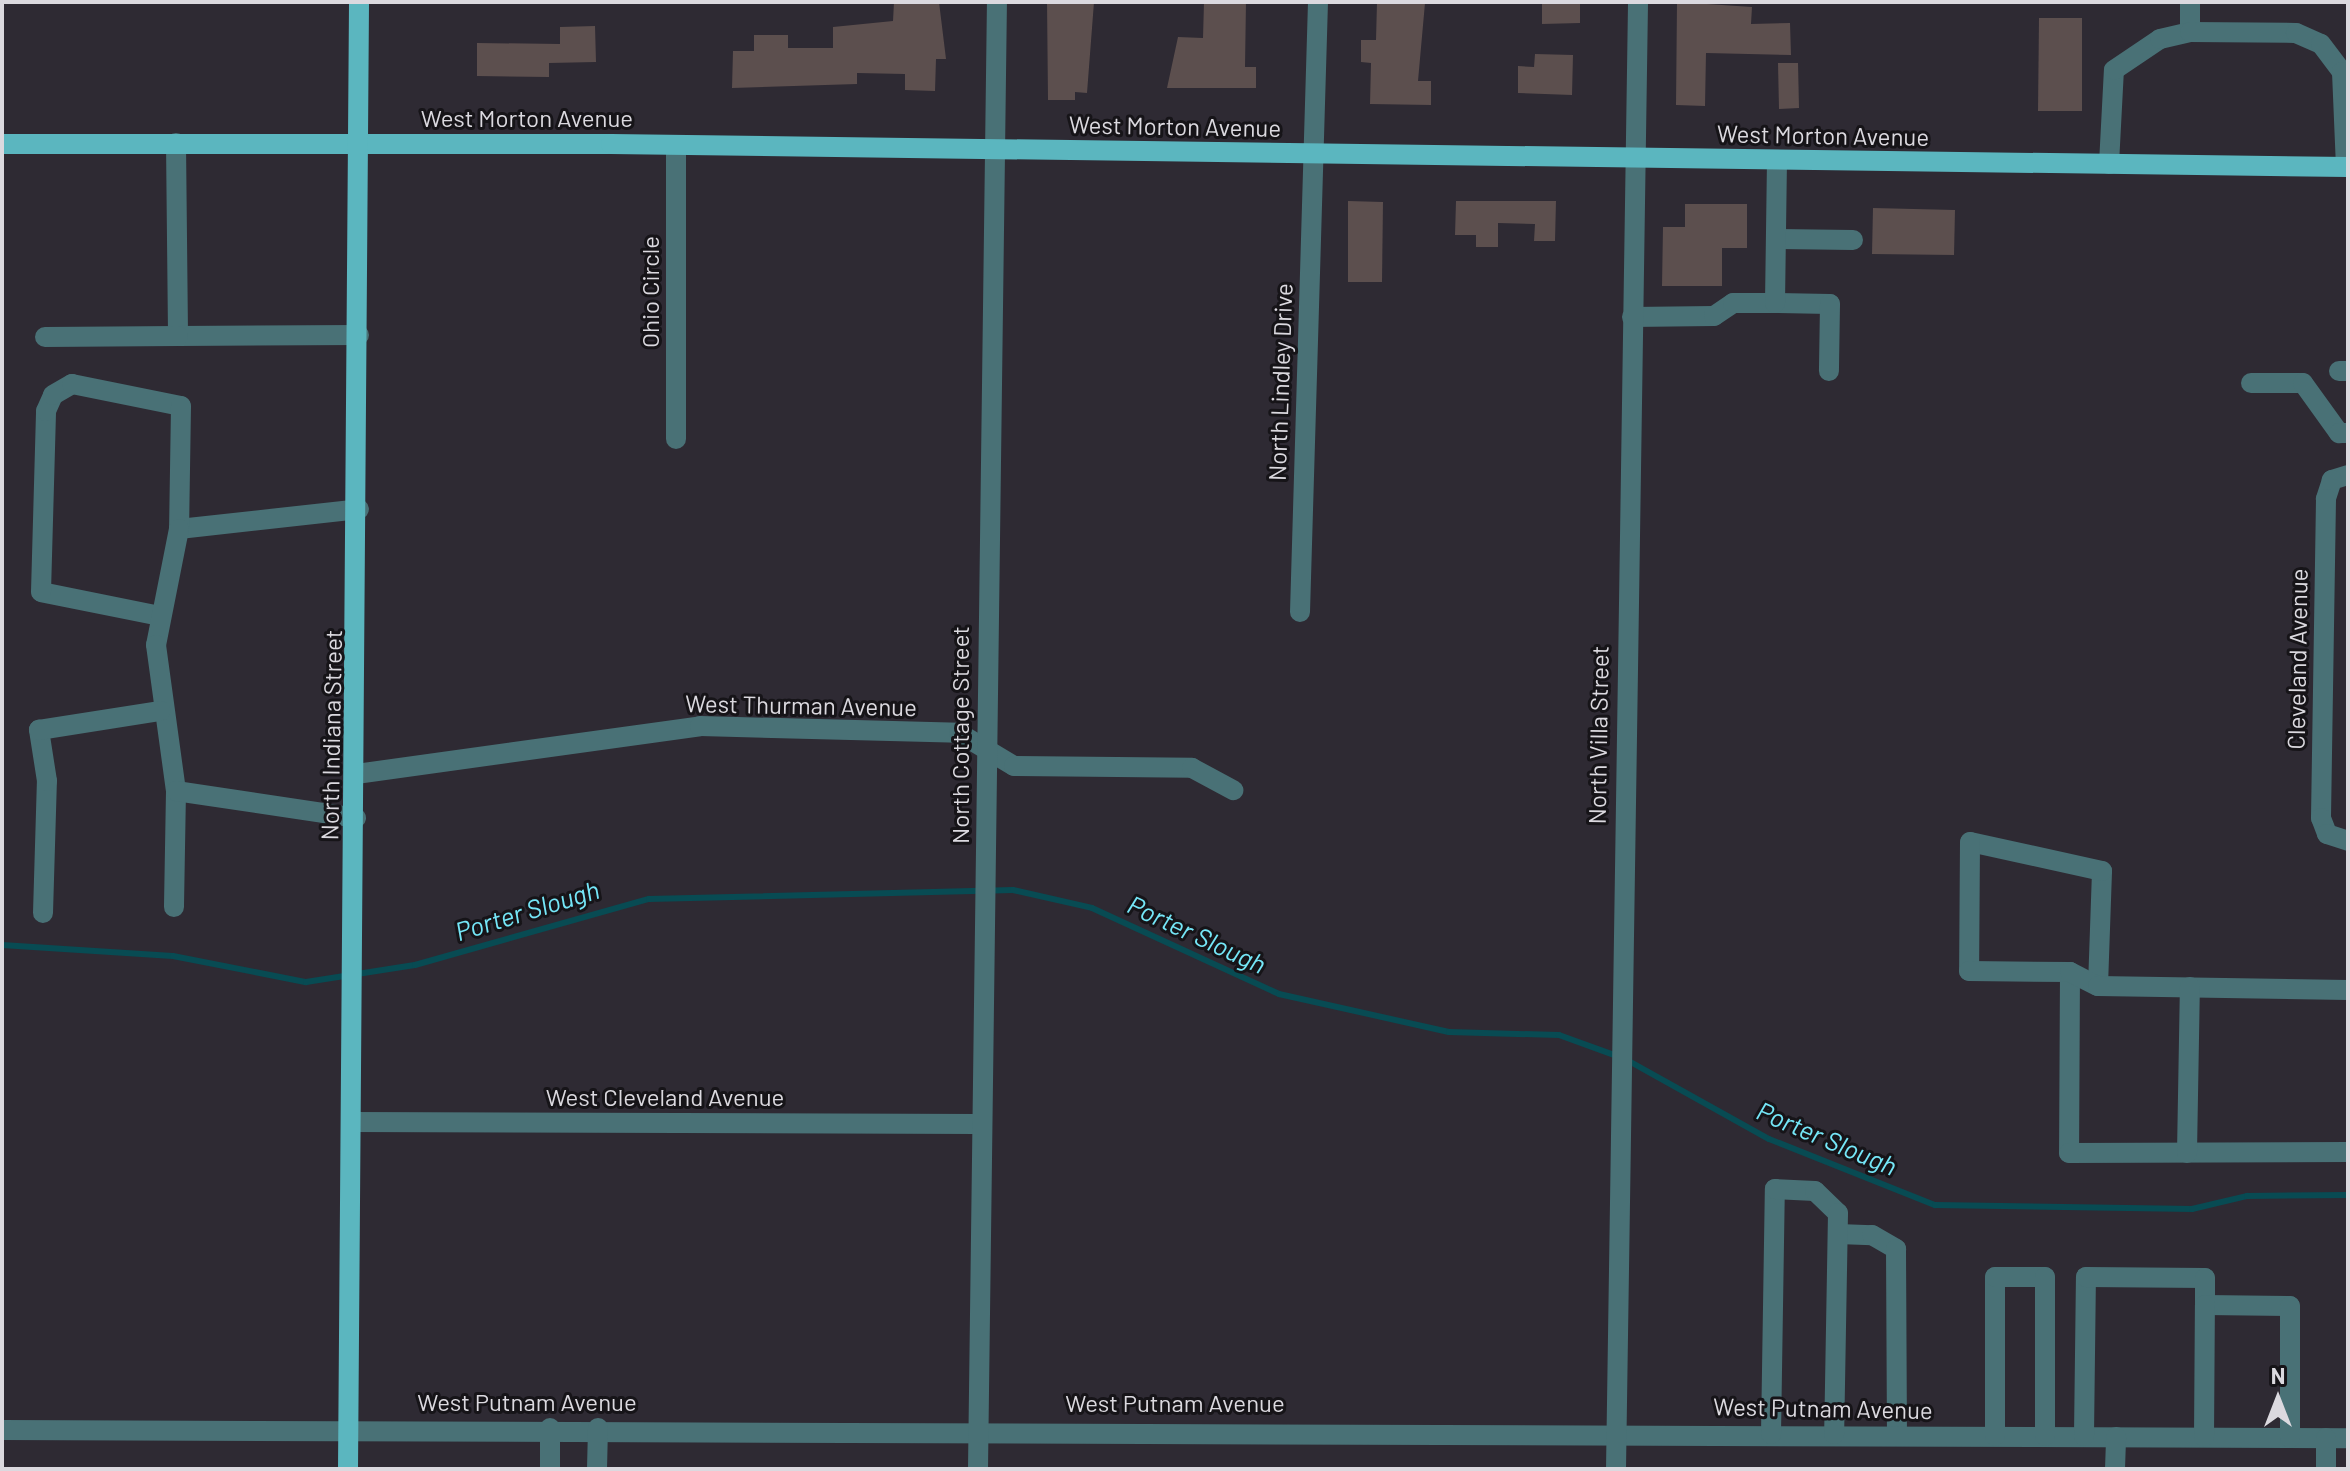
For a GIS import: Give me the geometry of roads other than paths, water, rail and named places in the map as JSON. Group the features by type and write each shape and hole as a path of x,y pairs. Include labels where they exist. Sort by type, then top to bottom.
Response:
{"main road":[{"name":"North Indiana Street","path":"348,1469 359,509 359,2"},
{"name":"West Morton Avenue","path":"2,144 676,145 2347,167"}],"street":[{"name":"North Cottage Street","path":"978,1469 978,1124 986,871 984,750 997,2"},
{"name":"North Lindley Drive","path":"1300,612 1318,2"},
{"name":"North Villa Street","path":"1616,1469 1619,1031 1638,2"},
{"path":"2190,2 2190,32"},
{"path":"2109,164 2114,70 2160,39 2190,32 2296,33 2321,44 2342,72 2347,167"},
{"path":"176,143 178,336"},
{"name":"Ohio Circle","path":"676,145 676,439"},
{"path":"1775,303 1777,160"},
{"path":"1776,239 1853,240"},
{"path":"1632,317 1714,316 1733,303 1830,304 1829,371"},
{"path":"45,337 359,335"},
{"path":"2251,383 2303,383 2339,433 2348,433"},
{"path":"160,616 41,592 46,411 53,395 72,384 181,406 179,529 160,616 161,711 176,791 174,907"},
{"name":"Cleveland Avenue","path":"2348,475 2332,480 2326,499 2321,818 2327,834 2348,841"},
{"path":"179,529 359,509"},
{"path":"43,913 47,781 39,730 161,711"},
{"name":"West Thurman Avenue","path":"356,774 700,726 959,733 1014,766 1192,768 1233,790"},
{"path":"176,791 356,818"},
{"path":"2098,986 2102,871 1970,842 1969,971 2070,972 2098,986 2348,990"},
{"path":"2070,972 2069,1153 2348,1152"},
{"path":"2187,1153 2190,987"},
{"name":"West Cleveland Avenue","path":"351,1122 978,1124"},
{"path":"1771,1434 1775,1189 1823,1194 1835,1206 1838,1234 1834,1434"},
{"path":"1838,1234 1872,1235 1896,1249 1897,1435"},
{"path":"1995,1436 1995,1277 2045,1277 2045,1436"},
{"path":"2084,1436 2086,1277 2205,1278 2204,1437"},
{"path":"2205,1305 2290,1306 2290,1438"},
{"path":"550,1428 550,1469"},
{"path":"597,1469 598,1428"},
{"name":"West Putnam Avenue","path":"2,1430 978,1428 2348,1438"},
{"path":"2115,1469 2116,1437"},
{"path":"2326,1438 2326,1469"}],"waterway":[{"name":"Porter Slough","path":"2,945 173,956 306,982 415,965 649,899 1013,890 1092,908 1279,994 1449,1032 1559,1035 1617,1056"},
{"name":"Porter Slough","path":"1627,1060 1769,1139 1935,1205 2192,1209 2247,1196 2348,1195"}]}
